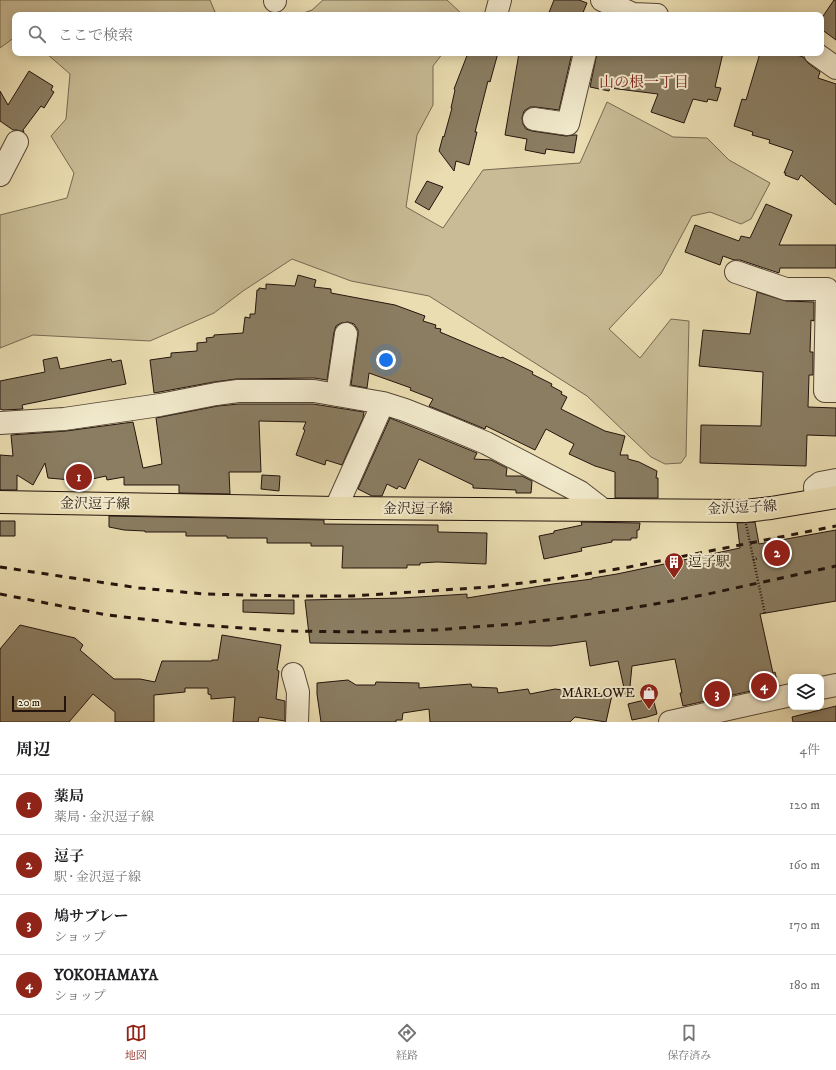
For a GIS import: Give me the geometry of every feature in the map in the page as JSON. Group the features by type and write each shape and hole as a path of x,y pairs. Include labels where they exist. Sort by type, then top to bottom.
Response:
{"main road":[{"name":"金沢逗子線","path":"0,502 336,508 745,511 826,499"}],"street":[{"path":"497,12 500,0"},
{"path":"594,12 597,0"},
{"path":"602,0 629,12"},
{"path":"534,119 568,124 584,56"},
{"path":"819,56 836,68"},
{"path":"0,175 17,142"},
{"path":"736,272 786,289 827,289 825,391 836,391"},
{"path":"337,395 346,334"},
{"path":"0,423 64,419 160,405 238,391 314,391 383,403 486,443 580,492 602,509"},
{"path":"336,508 383,403"},
{"path":"826,499 815,487 820,483 836,480"},
{"path":"292,674 298,692 297,722"},
{"path":"824,687 836,685"},
{"path":"670,722 788,696"}],"path":[{"path":"746,524 765,614"},
{"path":"753,560 758,558"}],"shaded area":[{"path":"0,0 210,0 215,12 12,12 12,39 0,48"},
{"path":"323,0 447,0 460,12 306,12 312,10"},
{"path":"49,56 441,56 433,66 433,105 417,135 406,207 443,228 483,170 580,163 607,102 673,137 707,138 729,160 770,183 751,219 741,224 710,212 692,216 661,274 609,329 640,358 671,319 689,321 686,456 681,463 665,464 651,457 587,396 429,296 351,281 292,259 243,291 214,313 150,341 33,335 0,348 0,215 67,198 74,173 51,136 66,119 70,74"}],"building":[{"path":"554,0 579,0 587,3 583,12 549,12"},
{"path":"834,0 836,0 836,40 824,31 824,15"},
{"path":"467,56 497,56 490,82 488,81 475,132 477,132 469,165 456,161 454,171 439,151 452,108 454,89"},
{"path":"518,56 571,56 559,110 530,107 524,111 522,118 526,129 532,131 566,136 577,135 574,153 546,149 545,154 525,150 527,139 505,135"},
{"path":"596,56 722,56 715,87 721,88 717,101 708,99 707,102 693,99 684,123 651,112 658,94 610,88 609,91 590,87"},
{"path":"759,56 803,57 820,72 818,78 836,84 836,205 801,175 798,180 785,175 786,173 784,173 793,151 769,143 770,140 752,135 753,132 734,126 742,99 746,100"},
{"path":"29,71 53,86 51,90 54,92 44,108 41,106 23,130 24,132 13,130 0,121 0,91 8,105"},
{"path":"427,181 443,187 429,210 415,202"},
{"path":"766,204 792,215 779,245 836,245 836,268 780,268 779,273 723,256 720,265 685,252 695,225 739,241 741,236 750,238"},
{"path":"298,275 316,280 314,287 331,289 331,293 395,305 425,316 423,321 436,325 435,328 441,329 440,332 501,358 502,357 533,372 532,374 552,384 551,386 562,392 561,394 567,397 561,409 605,431 625,436 620,455 628,455 628,459 639,462 657,471 656,478 658,478 658,498 615,498 615,472 595,466 569,454 574,444 546,429 535,450 486,426 485,429 429,406 433,399 410,390 411,388 369,373 367,388 351,385 358,330 354,324 348,322 341,323 336,326 327,380 314,378 236,379 154,393 150,360 171,357 171,353 197,351 197,343 207,342 206,338 214,337 214,335 243,333 245,317 250,318 250,314 255,314 257,290 259,290 259,288 266,289 266,284 295,286"},
{"path":"757,292 786,301 814,302 814,321 811,320 810,352 813,352 813,375 809,375 808,407 836,408 836,436 807,435 806,466 700,463 701,425 761,426 763,372 699,366 703,330 750,334"},
{"path":"57,357 60,369 111,359 112,362 121,360 126,384 22,405 23,409 0,409 0,381 45,372 43,360"},
{"path":"239,404 313,404 364,412 363,418 342,465 326,460 325,465 296,455 305,430 303,429 306,422 259,421 261,472 229,472 230,494 179,493 179,485 124,485 124,477 107,480 106,476 83,481 48,478 45,463 33,485 17,475 17,490 0,490 0,455 13,456 11,435 66,431 133,422 143,468 162,464 156,418 218,406"},
{"path":"390,418 477,453 474,459 491,460 507,468 506,476 522,476 532,481 531,493 516,493 516,490 473,488 473,485 419,459 405,489 399,486 397,489 387,484 382,496 372,496 358,489"},
{"path":"262,475 280,476 279,491 261,489"},
{"path":"109,516 324,520 324,524 438,525 438,532 487,533 486,564 437,562 420,563 420,565 407,565 407,568 342,568 343,546 311,546 311,543 267,543 267,538 186,536 186,532 145,532 124,530 109,527"},
{"path":"0,521 15,521 15,536 0,536"},
{"path":"581,522 640,523 639,530 637,530 637,538 631,538 631,540 612,540 612,542 581,548 582,551 544,559 539,536 582,525"},
{"path":"755,522 759,544 836,530 836,601 760,614 773,673 775,672 778,685 683,706 675,659 632,666 629,696 626,697 618,661 590,666 586,641 551,646 310,643 305,600 402,598 467,594 467,598 592,579 740,548 737,523"},
{"path":"243,600 294,600 294,614 243,612"},
{"path":"20,625 75,638 83,645 80,650 114,679 140,679 155,682 162,661 218,660 222,635 281,645 277,670 279,671 276,699 285,701 285,721 259,717 258,722 233,722 235,697 211,699 211,695 208,694 208,688 185,688 185,692 154,695 154,722 115,722 115,712 93,694 69,722 0,722 0,649"},
{"path":"348,680 356,685 375,685 376,682 419,683 419,688 471,684 472,687 497,688 498,693 528,689 530,694 555,689 612,695 606,722 575,717 570,722 430,722 429,709 403,713 402,720 396,720 396,722 321,722 317,683"},
{"path":"653,698 657,714 632,720 628,704"},
{"path":"836,706 836,722 793,722 792,717"}],"railway":[{"path":"0,567 139,588 205,594 352,596 489,587 556,579 629,567 836,526"},
{"path":"0,594 107,615 187,624 286,631 371,632 434,630 514,624 650,605 836,566"}],"place":[{"name":"薬局","path":"79,477"},
{"name":"逗子","path":"777,553"},
{"name":"逗子駅","path":"674,579"},
{"name":"YOKOHAMAYA","path":"764,686"},
{"name":"鳩サブレー","path":"717,694"},
{"name":"MARLOWE","path":"649,710"}],"district":[{"name":"山の根一丁目","path":"644,82"}]}
